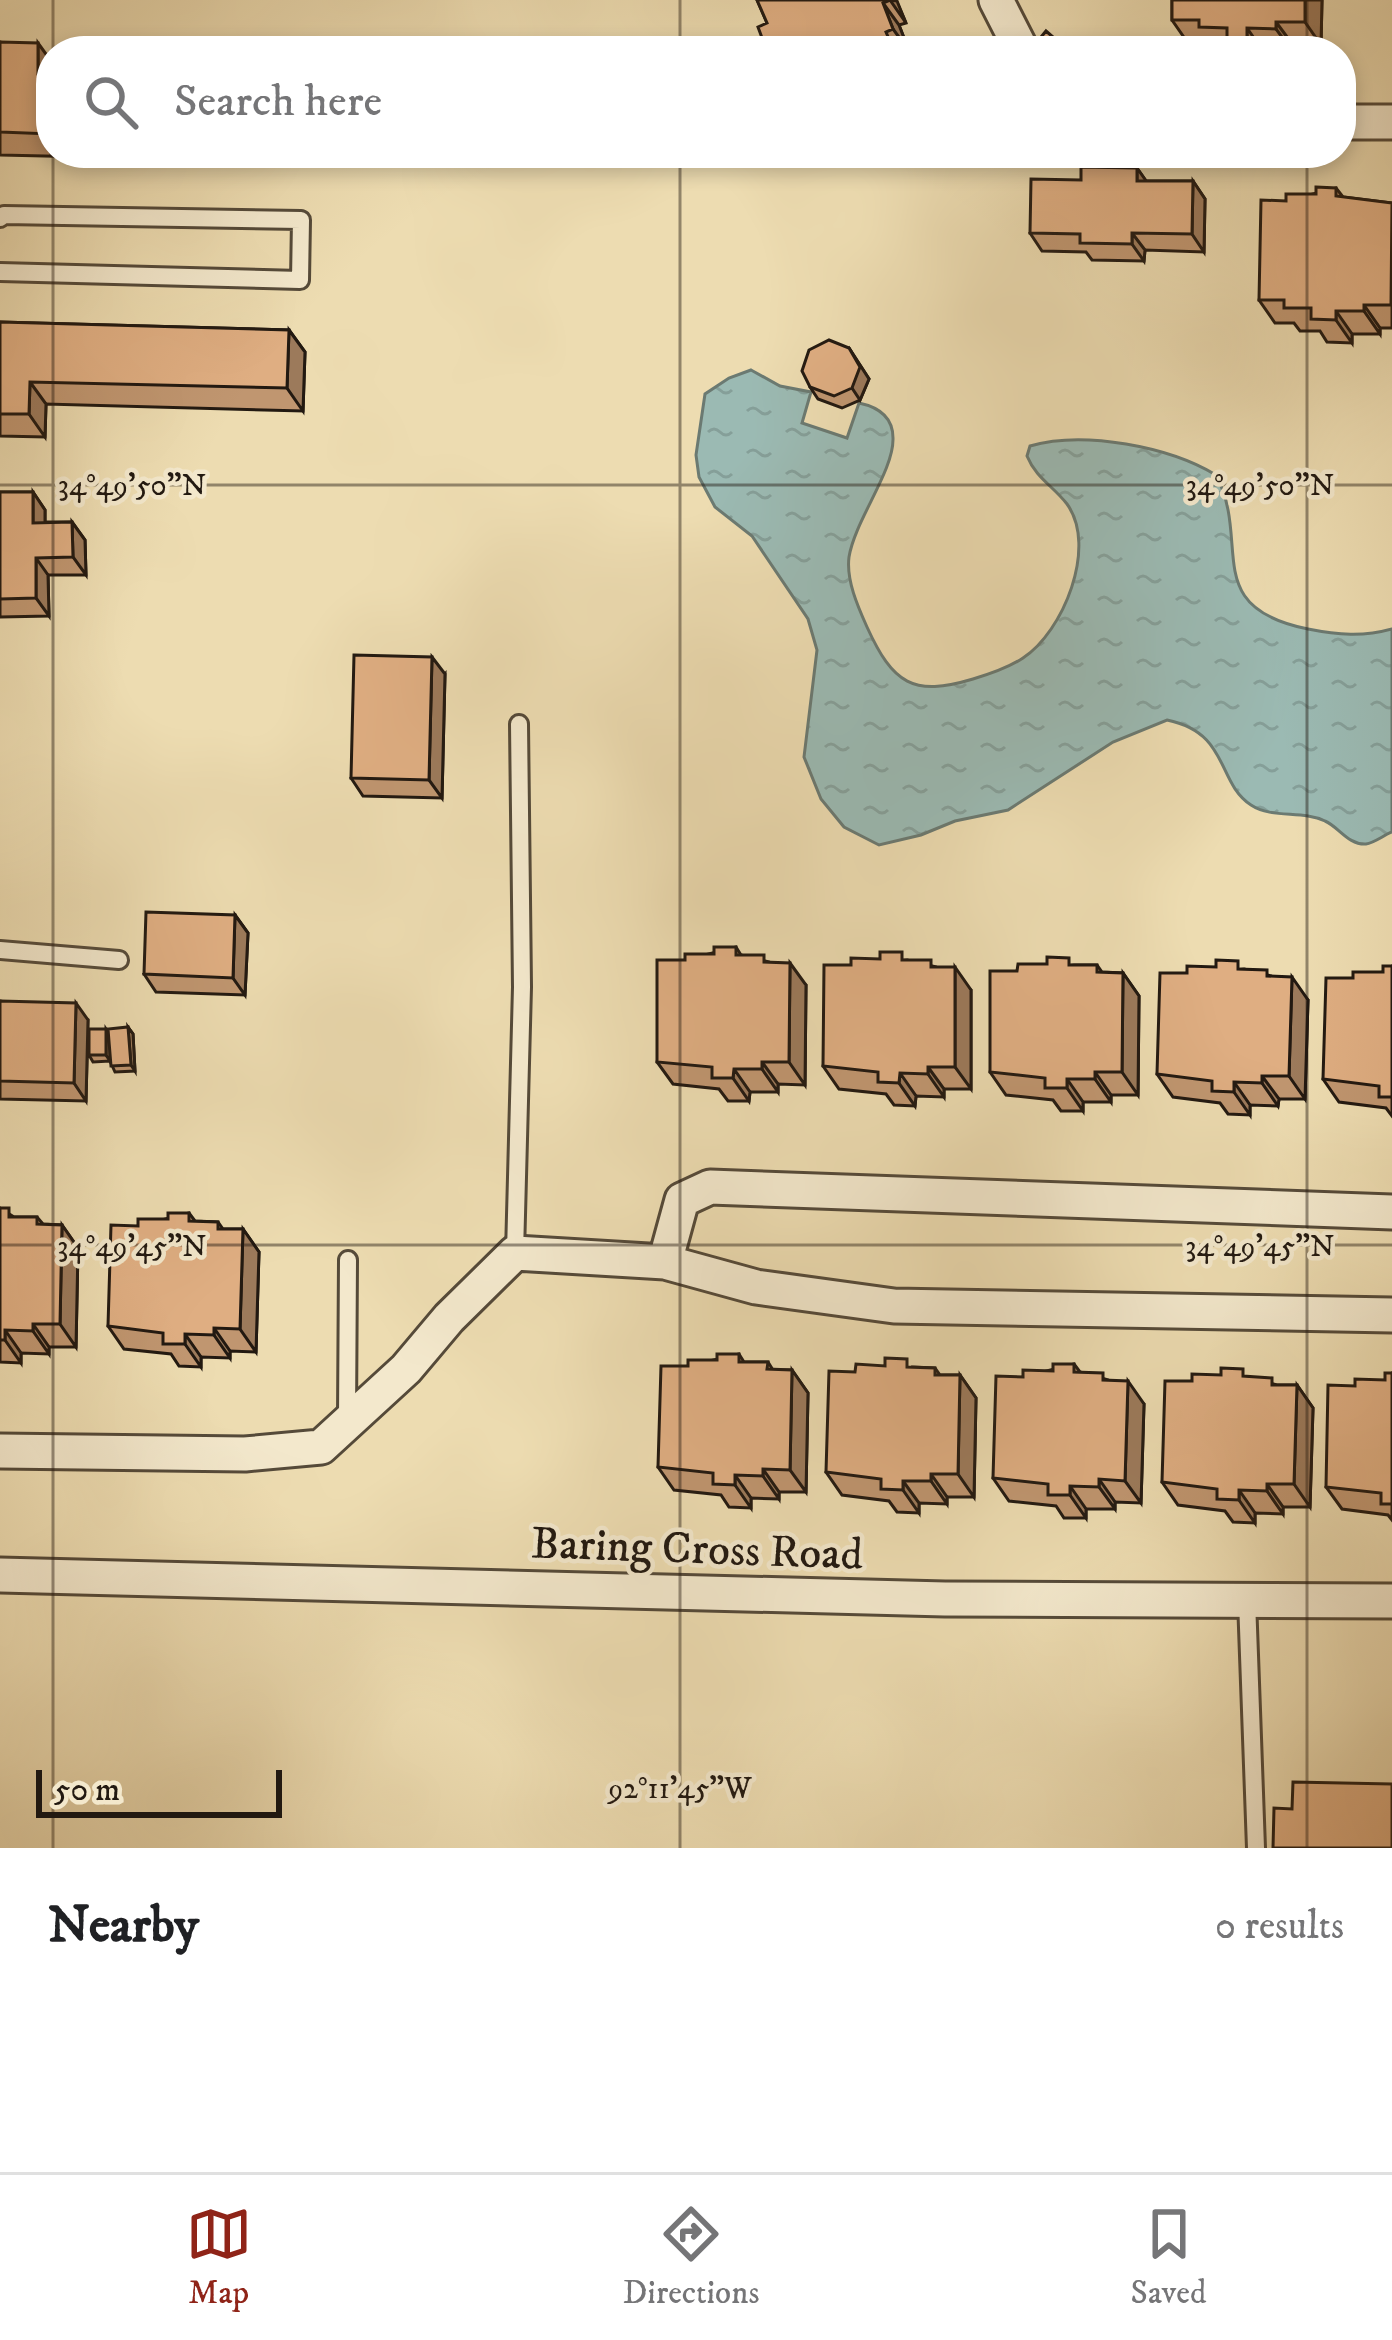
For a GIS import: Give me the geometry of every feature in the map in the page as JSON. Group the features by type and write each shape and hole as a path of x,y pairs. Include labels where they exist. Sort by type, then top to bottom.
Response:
{"street":[{"path":"996,0 1014,36"},
{"path":"1356,122 1392,122"},
{"path":"665,1262 682,1200 710,1187 1392,1212"},
{"path":"0,1451 245,1454 321,1447 515,1252 665,1262 756,1286 894,1306 1392,1315"},
{"name":"Baring Cross Road","path":"0,1575 945,1599 1392,1601"}],"lane":[{"path":"0,218 302,220 300,280 0,272"},
{"path":"515,1252 522,987 520,724"},
{"path":"0,950 118,960"},
{"path":"347,1425 348,1260"},
{"path":"1247,1600 1256,1848"}],"water":[{"path":"751,370 780,386 811,392 802,423 847,438 859,403 878,410 890,424 892,451 853,543 849,575 860,611 886,662 907,681 920,685 952,684 1011,665 1038,646 1063,609 1077,565 1076,522 1067,504 1031,464 1030,446 1075,440 1126,444 1175,456 1216,475 1226,500 1240,589 1253,605 1274,619 1319,631 1361,634 1392,629 1392,832 1360,844 1316,818 1259,809 1240,795 1202,736 1167,720 1113,742 1008,810 879,845 844,827 821,799 804,757 817,650 808,619 752,536 715,507 699,477 696,455 705,394"}],"building":[{"path":"757,0 890,0 883,3 893,29 886,32 888,36 761,36 758,27 767,23"},
{"path":"1172,0 1305,0 1305,22 1276,22 1276,29 1247,28 1247,36 1227,36 1227,28 1199,27 1199,20 1172,20"},
{"path":"0,42 36,43 36,133 0,132"},
{"path":"1081,168 1137,168 1137,181 1193,181 1192,234 1132,233 1132,244 1080,243 1080,234 1030,233 1031,179 1081,180"},
{"path":"1316,187 1336,188 1336,196 1392,203 1391,305 1336,311 1336,320 1311,319 1311,308 1284,308 1284,300 1259,300 1261,200 1286,201 1286,194 1316,194"},
{"path":"0,322 289,330 287,388 30,382 29,414 0,414"},
{"path":"829,340 849,348 860,367 852,388 834,396 810,387 802,371 809,350"},
{"path":"0,492 33,492 33,523 72,522 73,557 36,558 36,598 0,599"},
{"path":"354,655 432,657 429,780 351,778"},
{"path":"146,912 235,915 233,978 144,974"},
{"path":"714,947 736,947 736,955 764,955 764,962 790,963 789,1062 762,1062 762,1069 734,1069 733,1078 712,1078 712,1067 657,1062 657,960 714,954"},
{"path":"880,952 902,952 902,960 931,960 931,967 955,967 955,1067 928,1067 928,1074 900,1073 899,1083 878,1082 878,1072 823,1066 824,965 851,965 851,958 880,959"},
{"path":"1047,957 1069,958 1069,965 1097,965 1097,972 1123,973 1122,1072 1095,1072 1095,1079 1067,1079 1067,1088 1045,1088 1045,1078 990,1072 990,971 1047,964"},
{"path":"1216,960 1238,961 1238,969 1267,970 1267,976 1292,977 1289,1076 1262,1076 1262,1083 1234,1082 1234,1092 1212,1091 1212,1081 1157,1074 1160,973 1187,973 1187,966 1216,967"},
{"path":"1383,966 1392,966 1392,1097 1379,1097 1379,1086 1323,1079 1326,978 1383,972"},
{"path":"0,1001 76,1003 74,1083 0,1081"},
{"path":"128,1027 131,1065 111,1066 108,1029"},
{"path":"89,1029 106,1029 106,1055 89,1055"},
{"path":"0,1208 9,1208 9,1217 37,1217 37,1224 62,1225 60,1324 33,1324 33,1331 5,1330 5,1340 0,1340"},
{"path":"168,1213 189,1213 189,1221 218,1222 218,1229 243,1229 240,1329 214,1328 214,1335 185,1334 185,1344 163,1344 163,1333 108,1326 111,1225 138,1226 138,1219 168,1219"},
{"path":"717,1354 739,1354 739,1362 768,1362 767,1369 792,1370 790,1470 735,1475 735,1485 713,1484 713,1473 658,1467 661,1366 717,1360"},
{"path":"885,1358 907,1359 907,1367 935,1368 935,1375 960,1375 958,1474 903,1481 903,1490 881,1489 881,1479 826,1472 829,1371 855,1372 856,1364 885,1366"},
{"path":"1053,1364 1074,1364 1074,1372 1103,1373 1103,1380 1128,1381 1125,1481 1099,1479 1099,1487 1070,1486 1070,1495 1048,1495 1048,1484 993,1478 996,1376 1023,1377 1023,1370 1053,1371"},
{"path":"1221,1368 1243,1369 1243,1376 1272,1378 1272,1385 1297,1385 1294,1484 1267,1484 1267,1491 1239,1490 1239,1500 1217,1499 1217,1489 1162,1482 1165,1381 1192,1381 1192,1374 1221,1375"},
{"path":"1385,1373 1392,1373 1392,1504 1381,1504 1381,1493 1326,1487 1328,1385 1355,1386 1355,1379 1385,1380"},
{"path":"1293,1782 1392,1784 1392,1848 1273,1848 1274,1808 1292,1809"}]}
